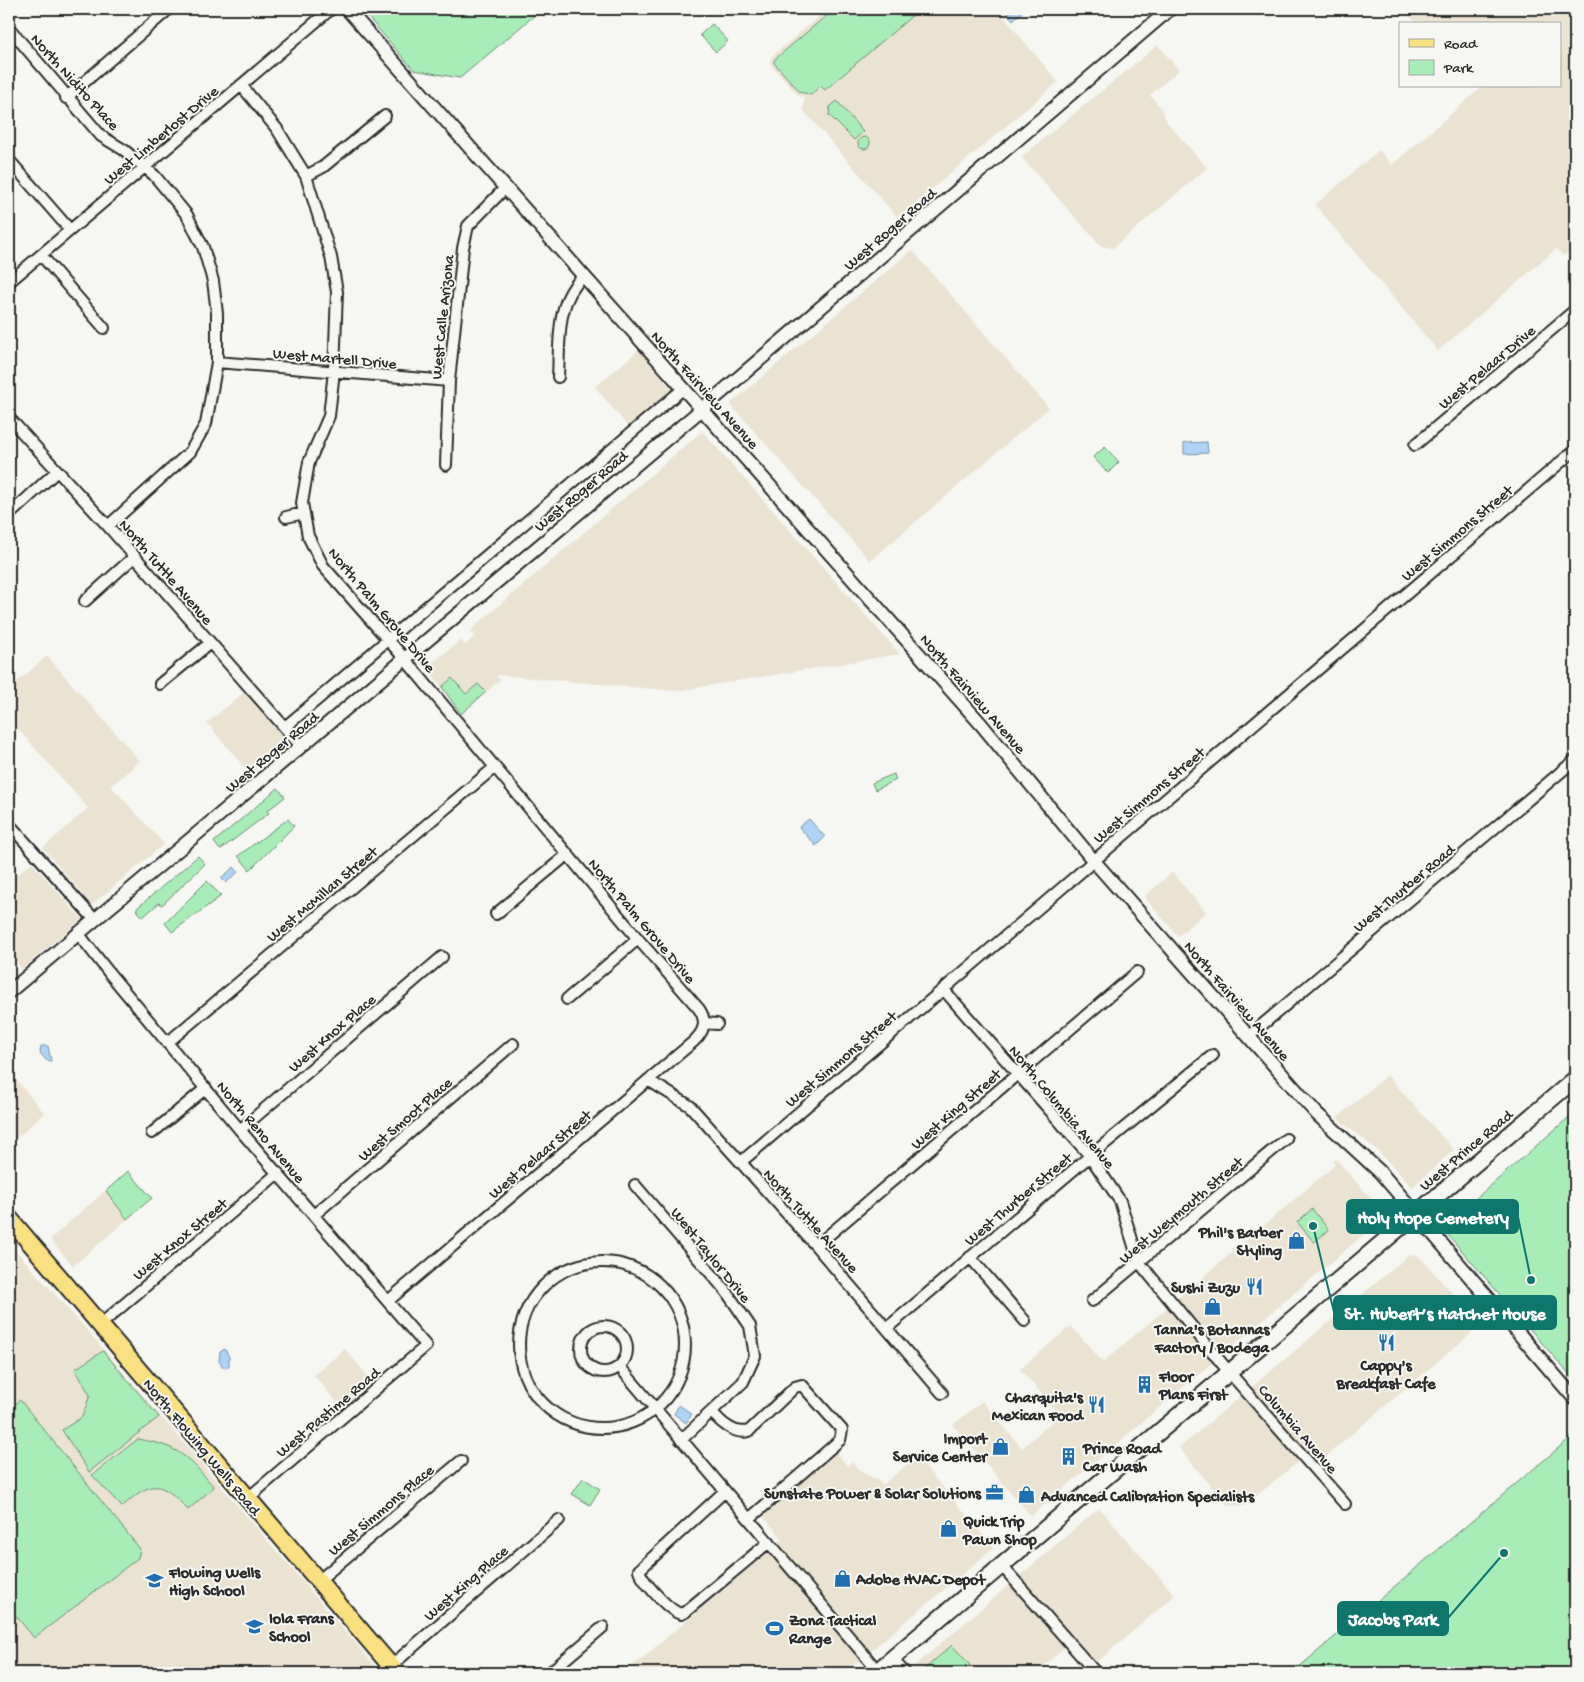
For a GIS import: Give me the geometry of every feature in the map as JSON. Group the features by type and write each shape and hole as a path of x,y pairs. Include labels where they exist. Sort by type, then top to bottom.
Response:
{"main road":[{"name":"West Prince Road","path":"877,1672 1575,1079"},
{"name":"North Flowing Wells Road","path":"9,1218 394,1670"}],"street":[{"path":"66,98 169,9"},
{"name":"West Limberlost Drive","path":"9,282 331,9"},
{"name":"North Fairview Avenue","path":"347,9 981,724 1093,860 1317,1114 1380,1172 1575,1399"},
{"name":"West Roger Road","path":"9,992 702,409 1170,9"},
{"name":"North Nidito Place","path":"9,28 66,98 101,136 124,150 154,175 187,215 203,247 213,281 217,313 217,362 206,424 190,452 108,526"},
{"name":"North Palm Grove Drive","path":"241,85 277,129 306,176 331,257 337,292 334,371 329,416 309,462 302,503 308,536 323,566 405,659 638,939 699,1009 705,1024"},
{"path":"306,176 323,167 385,116"},
{"path":"9,160 70,230"},
{"name":"West Calle Arizona","path":"446,465 449,381 468,226 481,210 505,188"},
{"path":"41,254 104,328"},
{"path":"558,377 562,317 566,299 574,285 584,276"},
{"name":"West Pelaar Drive","path":"1415,446 1575,310"},
{"name":"West Martell Drive","path":"217,362 449,381"},
{"name":"West Roger Road","path":"285,727 684,388"},
{"name":"North Tuttle Avenue","path":"9,418 108,526 301,746"},
{"name":"West Simmons Street","path":"741,1162 1575,450"},
{"path":"9,515 57,471"},
{"path":"286,517 304,513"},
{"path":"85,601 134,557"},
{"path":"160,684 210,642"},
{"name":"West Thurber Road","path":"1249,1036 1575,760"},
{"name":"West McMillan Street","path":"167,1043 494,767"},
{"path":"9,824 94,919"},
{"path":"496,914 568,854"},
{"name":"North Reno Avenue","path":"78,933 240,1130 426,1346"},
{"path":"567,999 638,939"},
{"name":"West Knox Place","path":"240,1130 442,958"},
{"name":"West King Street","path":"816,1246 1137,972"},
{"name":"North Columbia Avenue","path":"944,990 1090,1156 1120,1201 1139,1262 1229,1372"},
{"path":"705,1024 717,1024"},
{"name":"West Pelaar Street","path":"388,1301 699,1036 705,1024"},
{"name":"West Smoot Place","path":"314,1214 513,1044"},
{"name":"West Thurber Street","path":"887,1328 1090,1156 1214,1055"},
{"name":"North Tuttle Avenue","path":"648,1080 690,1106 816,1246 942,1393"},
{"path":"152,1132 206,1088"},
{"name":"West Weymouth Street","path":"1092,1301 1286,1139"},
{"name":"West Knox Street","path":"100,1325 278,1174"},
{"name":"West Taylor Drive","path":"635,1185 726,1291 750,1326 755,1356 743,1382 682,1440"},
{"path":"970,1257 1025,1321"},
{"path":"590,1262 614,1262 641,1272 658,1284 675,1305 684,1324 686,1341 684,1366 673,1389 656,1409 618,1427 594,1428 571,1422 551,1411 538,1400 526,1380 518,1353 518,1342 526,1309 543,1286 564,1271 590,1262"},
{"path":"603,1326 610,1327 622,1335 627,1348 624,1361 619,1366 614,1370 600,1372 594,1370 584,1361 581,1349 582,1342 590,1331 603,1326"},
{"name":"West Pastime Road","path":"247,1498 426,1346"},
{"path":"619,1366 877,1672"},
{"name":"Columbia Avenue","path":"1229,1372 1346,1504"},
{"path":"712,1412 718,1419 734,1430 743,1433 749,1431 795,1387 802,1385 842,1430 840,1440 749,1519"},
{"name":"West Simmons Place","path":"318,1581 461,1461"},
{"path":"725,1491 639,1570 641,1576 673,1611 681,1614 769,1542"},
{"name":"West King Place","path":"394,1670 559,1520"},
{"path":"1002,1566 1093,1672"},
{"path":"549,1673 603,1627"},
{"path":"892,1659 905,1673"}],"shaded area":[{"path":"828,9 997,9 1058,82 898,218 803,110 805,97 799,96 770,64 771,57"},
{"path":"1404,9 1575,9 1575,247 1564,256 1556,249 1438,351 1315,205 1379,150 1392,165 1481,88 1562,88 1562,22 1415,22"},
{"path":"1158,45 1179,70 1150,95 1161,108 1167,122 1207,168 1113,248 1101,246 1021,157"},
{"path":"912,250 1049,408 870,561 730,404"},
{"path":"639,350 673,391 629,428 595,387"},
{"path":"702,431 900,654 676,691 496,675 500,680 461,714 449,695 426,668 461,640 465,645 474,637 471,633 472,629"},
{"path":"47,656 140,761 111,786 164,844 92,905 43,848 88,808 9,719 9,689"},
{"path":"255,683 299,732 250,774 207,723"},
{"path":"32,863 82,919 22,969 9,953 9,876 11,879"},
{"path":"1172,872 1206,912 1178,936 1144,897"},
{"path":"9,1071 44,1113 9,1145"},
{"path":"1387,1075 1454,1150 1412,1187 1379,1152 1337,1118"},
{"path":"1336,1159 1386,1216 1031,1516 953,1425 982,1401 1022,1448 1060,1415 1020,1369 1071,1326 1103,1362 1335,1165 1333,1162"},
{"path":"128,1171 152,1198 73,1266 50,1239"},
{"name":"Flowing Wells High School","path":"9,1243 92,1336 381,1673 9,1673"},
{"path":"1409,1255 1419,1256 1481,1325 1318,1463 1309,1453 1244,1506 1226,1504 1179,1448"},
{"path":"345,1349 371,1380 340,1406 314,1375"},
{"path":"836,1452 847,1466 852,1462 861,1472 878,1480 882,1485 917,1457 994,1548 844,1673 625,1673 783,1539 762,1515"},
{"path":"1099,1508 1175,1595 1096,1663 1075,1639 1035,1673 913,1673 910,1670"}],"green space":[{"path":"361,9 542,9 460,78 414,70"},
{"path":"834,9 920,9 825,90 820,86 811,95 800,92 774,63 774,60"},
{"path":"712,24 728,41 716,52 700,35"},
{"path":"837,101 863,132 854,140 829,115 830,107"},
{"path":"862,137 866,137 870,143 866,149 862,149 858,145 858,141"},
{"path":"1105,447 1119,462 1108,473 1093,457"},
{"path":"452,678 466,694 478,684 486,692 461,714 442,687"},
{"path":"894,774 896,780 875,790 872,783"},
{"path":"278,788 285,797 267,811 269,813 220,850 214,842"},
{"path":"288,819 294,826 250,870 238,856"},
{"path":"198,856 205,864 162,905 159,903 143,917 136,909"},
{"path":"207,881 221,896 172,932 165,923"},
{"path":"1575,1112 1575,1381 1442,1228"},
{"path":"128,1171 152,1198 127,1219 106,1191"},
{"path":"1312,1209 1329,1230 1314,1242 1297,1222"},
{"path":"103,1351 159,1417 89,1472 62,1430 82,1417 90,1395 75,1369"},
{"path":"20,1400 140,1549 138,1558 34,1638 9,1607 9,1409"},
{"path":"1575,1434 1575,1673 1292,1673"},
{"path":"138,1439 163,1445 181,1454 214,1487 188,1510 171,1493 163,1488 156,1487 141,1491 122,1507 92,1475"},
{"path":"583,1478 600,1489 590,1505 572,1494"},
{"path":"952,1645 970,1665 960,1673 920,1673"}],"water":[{"path":"1014,9 1024,10 1013,20 1008,14"},
{"path":"1207,442 1208,453 1184,454 1184,443"},
{"path":"809,819 825,837 816,846 799,827"},
{"path":"234,867 238,872 226,883 221,878"},
{"path":"41,1046 48,1046 51,1061 46,1060 40,1053"},
{"path":"225,1349 229,1357 229,1366 224,1368 219,1361 220,1352"},
{"path":"679,1405 692,1414 686,1423 674,1414"}],"place":[{"name":"St. Hubert’s Hatchet House","path":"1313,1226"},
{"name":"Phil's Barber Styling","path":"1296,1240"},
{"name":"Holy Hope Cemetery","path":"1531,1280"},
{"name":"Sushi Zuzu","path":"1254,1286"},
{"name":"Tanna's Botannas Factory / Bodega","path":"1212,1307"},
{"name":"Cappy's Breakfast Cafe","path":"1386,1342"},
{"name":"Floor Plans First","path":"1145,1384"},
{"name":"Charquita's Mexican Food","path":"1097,1405"},
{"name":"Import Service Center","path":"1001,1446"},
{"name":"Prince Road Car Wash","path":"1069,1456"},
{"name":"Sunstate Power & Solar Solutions","path":"995,1492"},
{"name":"Advanced Calibration Specialists","path":"1027,1495"},
{"name":"Quick Trip Pawn Shop","path":"949,1529"},
{"name":"Jacobs Park","path":"1504,1553"},
{"name":"Adobe HVAC Depot","path":"842,1578"},
{"name":"Flowing Wells High School","path":"155,1580"},
{"name":"Iola Frans School","path":"255,1626"},
{"name":"Zona Tactical Range","path":"775,1628"}]}
